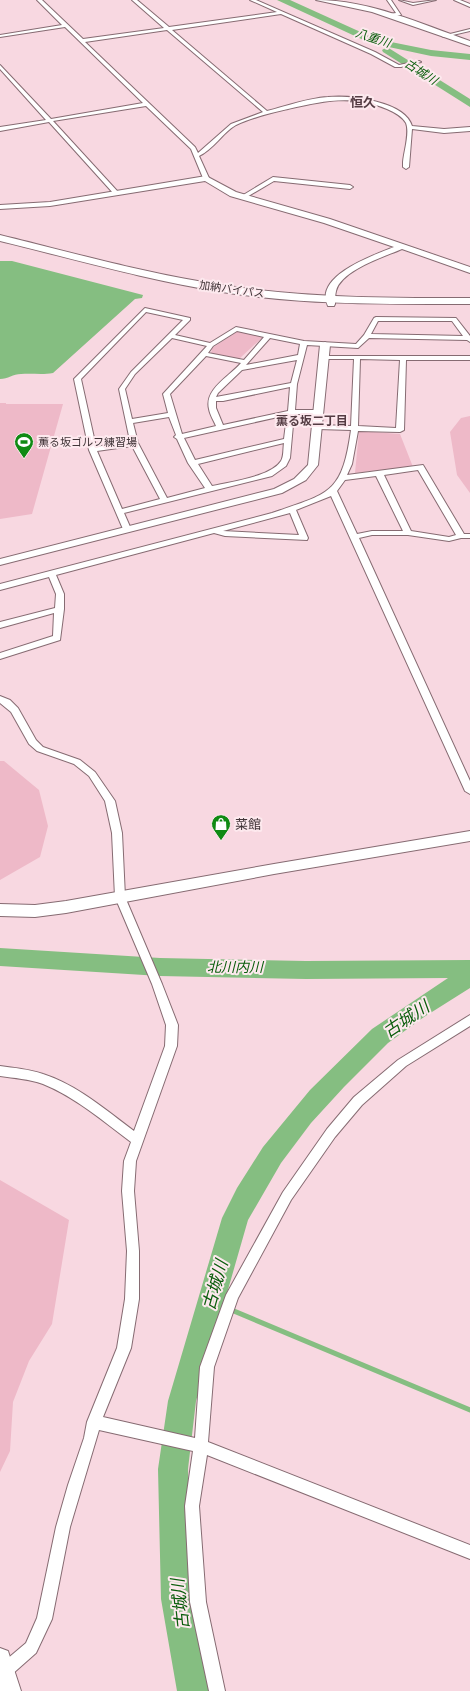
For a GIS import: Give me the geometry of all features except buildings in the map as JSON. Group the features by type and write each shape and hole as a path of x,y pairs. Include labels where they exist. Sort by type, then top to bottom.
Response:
{"highway":[{"name":"加納バイパス","path":"0,238 186,282 254,293 331,302 470,301"},
{"name":"加納バイパス","path":"0,243 208,290 253,298 331,302 470,305"}],"main road":[{"path":"320,0 391,15 444,36 470,44"}],"street":[{"path":"38,0 193,148 206,178 222,189 243,197 327,221 470,270"},
{"path":"134,0 266,112"},
{"path":"252,0 373,53 399,66 419,62"},
{"path":"388,0 398,14 391,15"},
{"path":"401,0 413,4 434,0"},
{"path":"456,0 470,6"},
{"path":"81,41 282,13"},
{"path":"0,36 65,26"},
{"path":"444,36 470,30"},
{"path":"0,66 116,194"},
{"path":"196,156 205,153 221,134 231,126 266,112 321,99 343,98 368,102 394,110 405,117 409,127 406,167"},
{"path":"0,129 146,104"},
{"path":"409,127 444,131 470,129"},
{"path":"0,207 50,204 206,178"},
{"path":"243,197 273,179 350,187"},
{"path":"331,302 332,289 336,281 346,273 400,247"},
{"path":"128,529 92,450 77,379 145,310 188,319 133,373 122,389 134,444 164,500"},
{"path":"209,488 192,463 178,437 166,394 211,345 236,329 304,343 358,346 376,320 454,320 469,339"},
{"path":"171,336 211,345"},
{"path":"220,427 212,408 212,398 215,392 240,368 268,336"},
{"path":"366,336 469,339"},
{"path":"120,512 209,488 269,474 283,464 286,458 294,384 304,343"},
{"path":"0,562 278,491 295,484 307,474 313,464 318,427 325,345"},
{"path":"204,354 245,362"},
{"path":"240,368 300,357"},
{"path":"324,357 403,359 470,358"},
{"path":"0,587 52,575 292,509 333,491 344,478 355,428 357,358"},
{"path":"318,427 400,430 403,359"},
{"path":"212,398 223,399 294,384"},
{"path":"178,437 292,412 319,412"},
{"path":"129,422 171,416"},
{"path":"192,463 288,440"},
{"path":"92,450 134,444"},
{"path":"344,478 420,467 461,536"},
{"path":"379,473 408,533"},
{"path":"333,491 470,791"},
{"path":"213,530 225,534 304,538 292,509"},
{"path":"354,537 372,533 408,533 449,539 461,536 470,536"},
{"path":"0,656 58,638 60,594 52,575"},
{"path":"0,625 60,609"},
{"path":"0,699 7,702 15,710 32,742 40,749 77,762 92,774 110,801 116,833 120,897 157,984 172,1025 171,1046 136,1139 130,1161 128,1191 133,1250 132,1299 124,1348 94,1422 91,1438 74,1485 63,1527 44,1619 31,1648 5,1674"},
{"path":"0,910 35,911 470,836"},
{"path":"217,1691 198,1602 192,1506 200,1446 207,1367 232,1295 287,1196 331,1133 358,1101 402,1064 470,1020"},
{"path":"0,1071 16,1073 53,1084 66,1091 136,1139"},
{"path":"94,1422 200,1446 470,1552"}],"shaded area":[{"path":"0,261 12,261 143,295 142,298 135,299 53,373 18,374 0,379"},
{"path":"238,331 264,336 239,359 211,354 212,348"},
{"name":"薫る坂ゴルフ練習場","path":"0,403 63,404 32,514 0,519"},
{"path":"470,416 470,493 457,475 450,432 461,418"},
{"path":"359,431 400,434 413,467 355,473"},
{"path":"0,761 4,761 39,790 48,826 40,857 0,880"},
{"path":"0,1180 69,1220 52,1324 29,1361 13,1402 10,1451 0,1472"}],"waterway":[{"name":"八重川","path":"282,0 332,21 373,41 431,53 470,57"},
{"name":"古城川","path":"387,50 470,104"},
{"name":"北川内川","path":"0,957 160,967 306,970 470,969"},
{"name":"古城川","path":"193,1691 177,1599 173,1469 182,1401 235,1218 258,1175 286,1135 336,1079 372,1043 394,1025 415,1010 470,976"},
{"path":"210,1301 470,1410"}],"place":[{"name":"薫る坂ゴルフ練習場","path":"24,459"},
{"name":"菜館","path":"221,841"}],"district":[{"name":"恒久","path":"363,102"},
{"name":"薫る坂二丁目","path":"312,421"}]}
